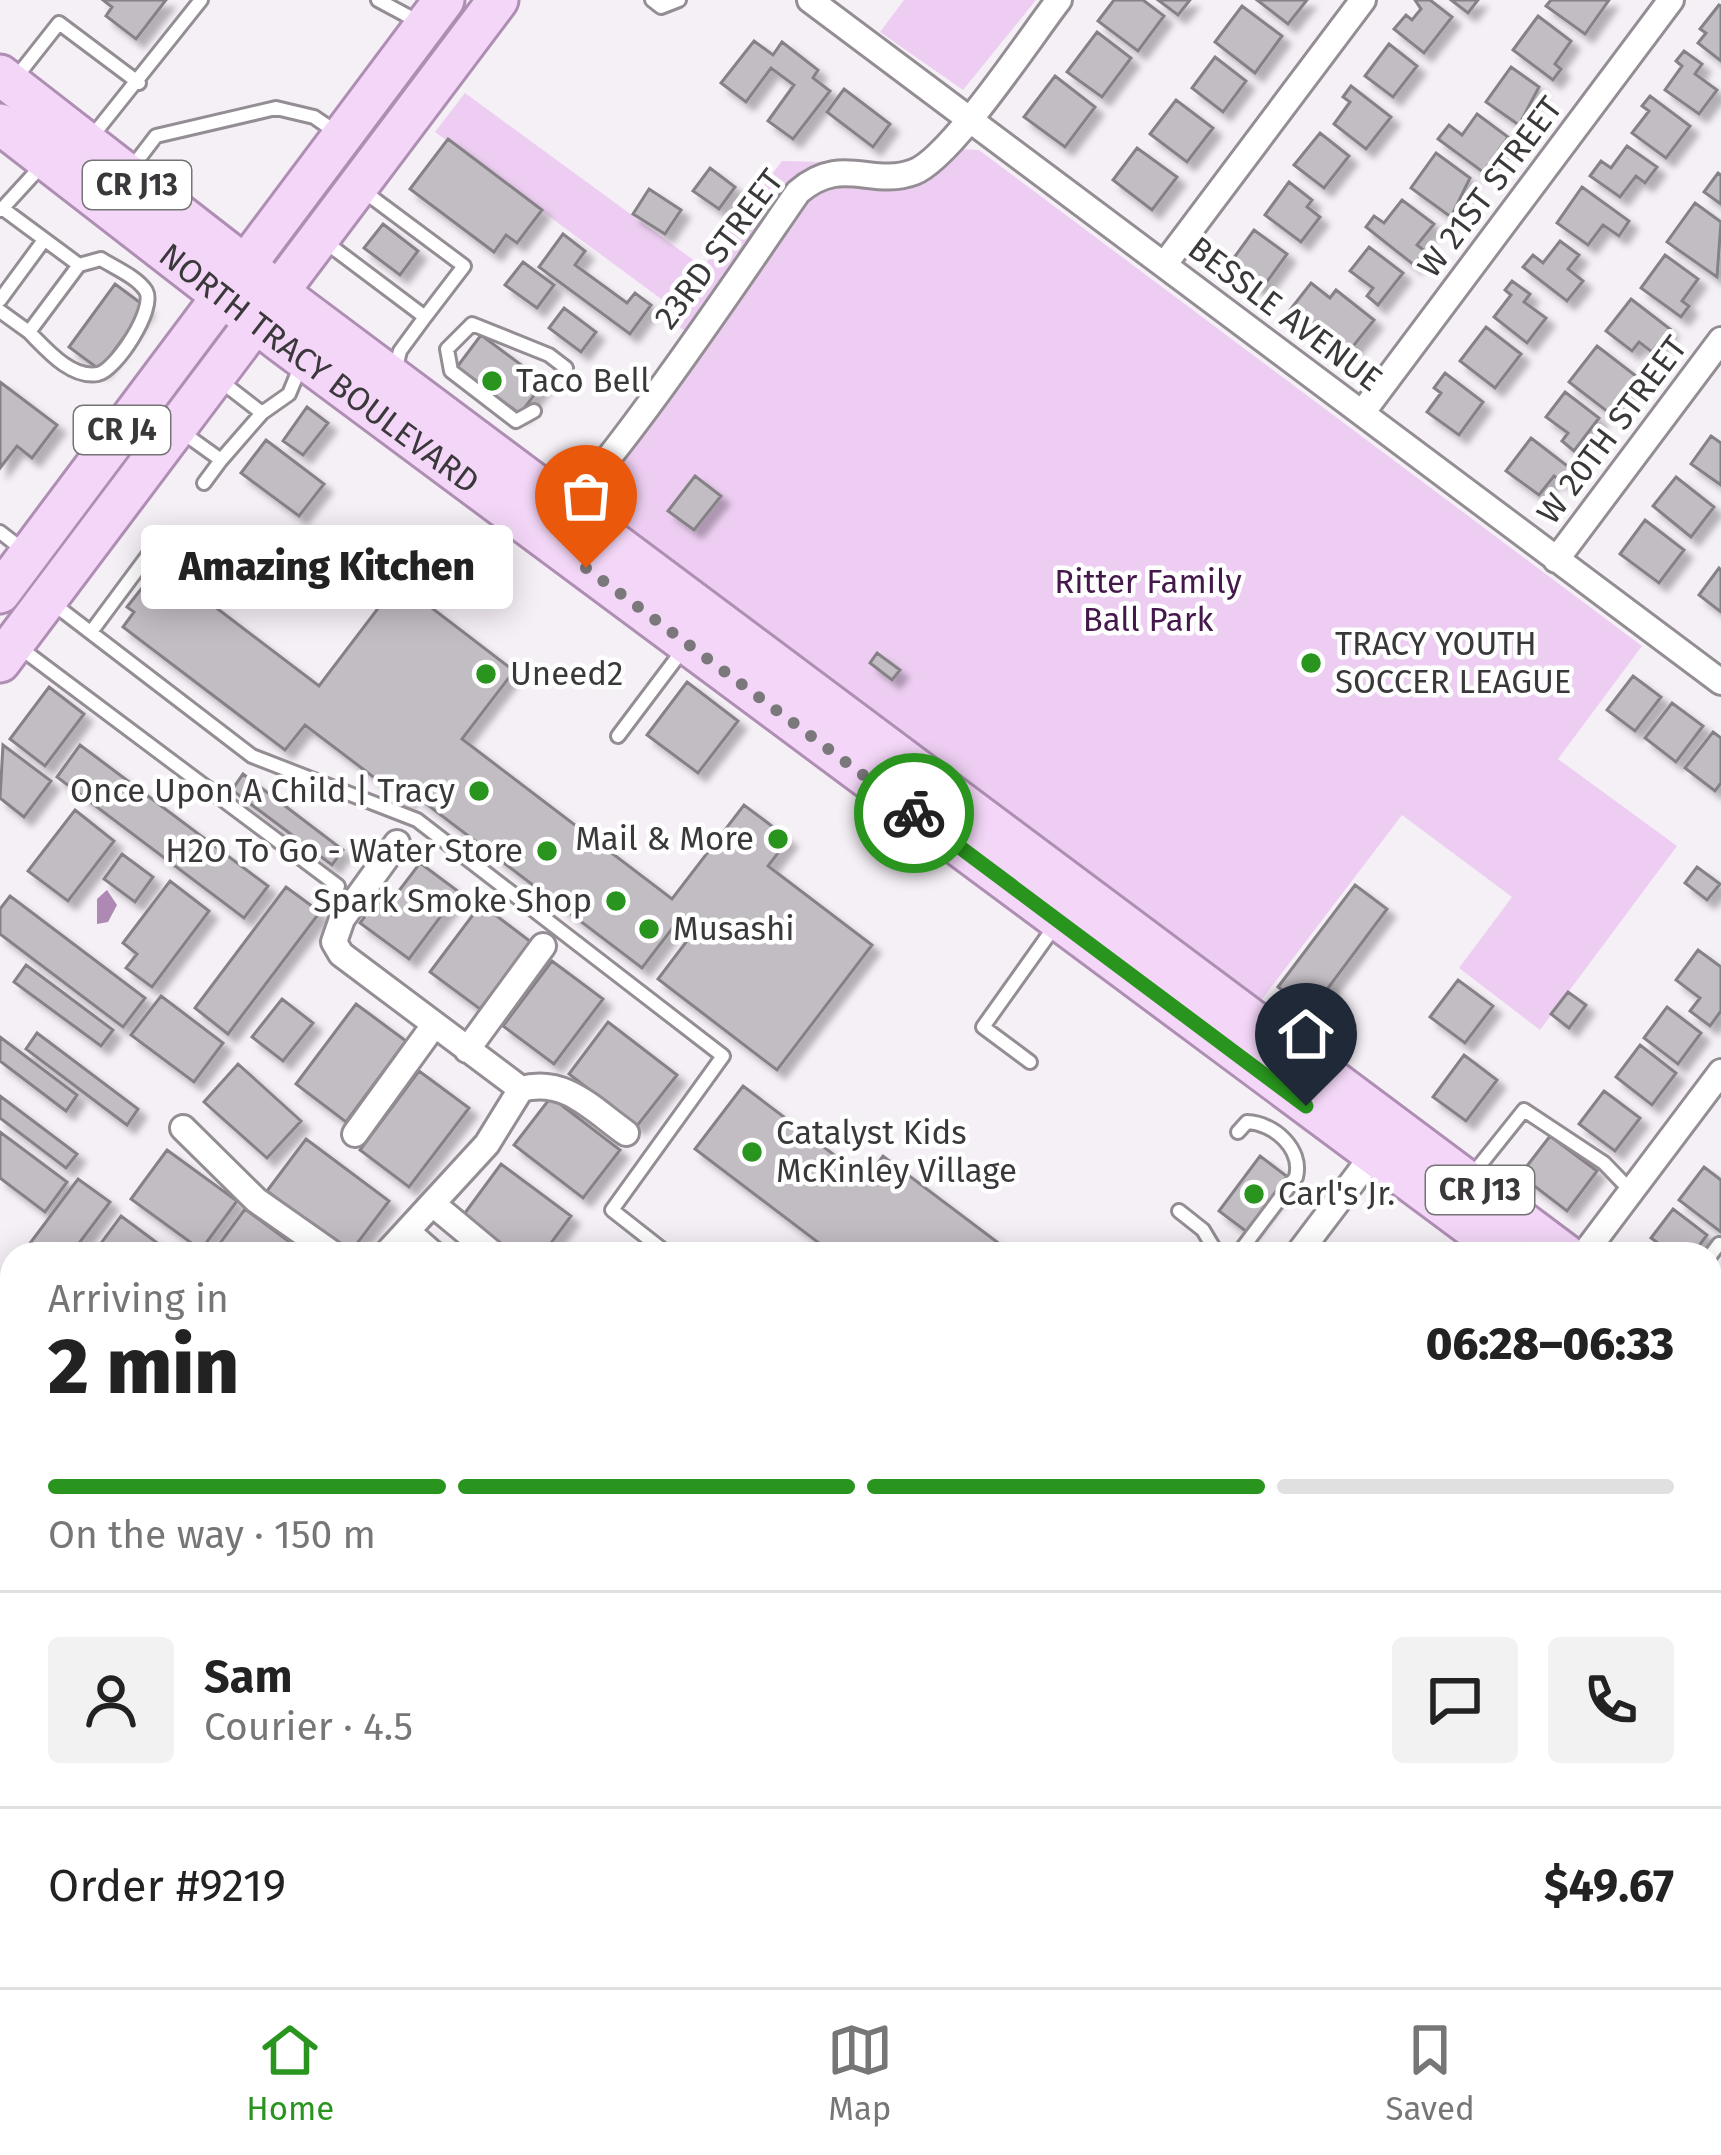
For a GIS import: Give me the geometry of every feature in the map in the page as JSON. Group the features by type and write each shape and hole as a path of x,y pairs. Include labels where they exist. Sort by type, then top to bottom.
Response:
{"main road":[{"name":"CR J4","path":"7,652 495,1"},
{"name":"CR J4","path":"0,593 14,543 233,281 434,13"},
{"name":"NORTH TRACY BOULEVARD","path":"4,85 66,144 266,306 395,379 1249,1017 1495,1242"},
{"name":"NORTH TRACY BOULEVARD","path":"0,124 66,144 125,176 233,281"},
{"name":"NORTH TRACY BOULEVARD","path":"266,306 304,358 452,468 710,645 1083,924 1384,1140 1468,1180 1549,1242"}],"street":[{"name":"BESSLE AVENUE","path":"810,0 1721,682"},
{"name":"23RD STREET","path":"568,508 799,192 816,176 834,171 908,175 922,168 970,118 1058,0"},
{"path":"1164,265 1363,0"},
{"name":"W 21ST STREET","path":"1362,413 1671,0"},
{"name":"W 20TH STREET","path":"1556,560 1721,340"},
{"path":"452,468 484,471 538,510 568,508"},
{"path":"397,843 343,919 334,941 341,954 521,1089"},
{"path":"467,1050 543,946"},
{"path":"356,1134 434,1024"},
{"path":"1593,1242 1721,1072"},
{"path":"398,1242 487,1144 521,1089 545,1082 559,1086 626,1133"},
{"path":"183,1128 256,1200 316,1242"},
{"path":"1307,1242 1384,1140"},
{"path":"434,1205 479,1242"},
{"path":"408,1232 419,1242"}],"lane":[{"path":"79,265 1,210 66,144 140,82 202,0"},
{"path":"377,0 434,13"},
{"path":"652,0 661,7 679,0"},
{"path":"4,85 59,23 140,82"},
{"path":"125,176 156,136 276,107 314,117 342,136"},
{"path":"356,185 464,266 397,357 395,379"},
{"path":"318,236 425,317"},
{"path":"0,300 44,240"},
{"path":"0,310 76,372 96,374 105,371 138,328 148,311 149,296 141,285 101,259 79,265 29,332"},
{"path":"534,411 516,421 451,371 447,349 472,324 549,355 566,368"},
{"path":"204,483 262,413 289,394 304,358"},
{"path":"213,375 262,413"},
{"path":"175,426 220,460"},
{"path":"91,632 163,535"},
{"path":"14,543 46,598 252,756 417,820 724,1056 612,1210 653,1242"},
{"path":"618,736 710,645 796,699 860,727"},
{"path":"7,652 338,886"},
{"path":"1030,1062 983,1027 1083,924 1198,1000 1249,1017"},
{"path":"1468,1180 1523,1110 1604,1163 1631,1191"},
{"path":"1238,1132 1247,1122 1259,1123 1290,1145 1299,1166 1246,1242"},
{"path":"1179,1211 1210,1242"}],"green space":[{"path":"904,0 1036,0 963,90 880,32"},
{"name":"Ritter Family Ball Park","path":"465,93 703,267 782,161 897,164 957,149 979,150 1642,646 1558,759 1677,846 1540,1030 1459,968 1512,897 1402,815 1256,1007 591,503 597,490 577,475 688,333 666,318 672,307 435,132"}],"shaded area":[{"path":"107,890 117,905 108,922 97,924 97,899"}],"building":[{"path":"103,0 166,0 136,39 106,16 112,7"},
{"path":"1114,0 1143,0 1164,16 1138,51 1098,21"},
{"path":"1158,0 1190,0 1178,15"},
{"path":"1257,0 1307,0 1288,24"},
{"path":"1415,0 1430,0 1452,17 1424,53 1394,29 1406,15 1412,20 1421,9"},
{"path":"1451,0 1478,0 1468,13"},
{"path":"1551,0 1609,0 1585,34 1546,6"},
{"path":"1719,5 1721,61 1698,43 1706,33 1700,29"},
{"path":"1242,6 1282,36 1255,73 1215,42"},
{"path":"1538,16 1571,41 1555,64 1561,69 1553,80 1513,50"},
{"path":"1097,32 1131,58 1102,97 1067,72"},
{"path":"754,41 773,55 782,42 818,70 813,78 830,91 793,139 768,121 794,85 771,68 746,102 721,83"},
{"path":"1389,44 1417,66 1393,97 1365,76"},
{"path":"1684,51 1702,64 1695,74 1717,90 1699,114 1665,90 1682,66 1676,61"},
{"path":"1215,57 1246,81 1223,112 1192,88"},
{"path":"1511,67 1539,87 1519,125 1486,102"},
{"path":"1055,76 1095,107 1065,147 1024,117"},
{"path":"1351,86 1391,117 1366,149 1334,124 1350,102 1343,97"},
{"path":"844,89 890,124 873,147 827,112"},
{"path":"1650,96 1690,126 1666,158 1632,133 1649,111 1642,106"},
{"path":"1176,100 1213,128 1187,162 1150,134"},
{"path":"1477,114 1508,137 1483,172 1438,139 1449,125 1462,135"},
{"path":"1320,133 1349,156 1324,188 1294,165"},
{"path":"448,139 542,210 517,243 506,235 494,252 410,189"},
{"path":"1627,146 1657,167 1645,183 1636,176 1620,197 1590,176 1601,161 1611,168"},
{"path":"1137,148 1177,177 1152,210 1113,180"},
{"path":"1436,153 1470,178 1451,217 1411,188"},
{"path":"710,168 735,187 719,209 693,191"},
{"path":"1721,175 1721,204 1704,192"},
{"path":"1289,182 1312,200 1307,207 1320,217 1301,242 1265,215"},
{"path":"1582,187 1629,221 1619,236 1603,225 1588,245 1557,223"},
{"path":"649,189 681,210 665,234 633,214"},
{"path":"1402,200 1434,224 1417,245 1425,251 1414,265 1366,227 1374,216 1384,223"},
{"path":"1695,203 1721,222 1717,277 1667,242"},
{"path":"383,224 418,251 400,275 364,248"},
{"path":"1254,230 1287,254 1261,290 1228,266"},
{"path":"563,234 585,251 575,265 627,303 635,293 651,305 630,334 539,267"},
{"path":"1560,241 1579,255 1568,269 1583,281 1567,301 1523,267 1533,255 1543,263"},
{"path":"1369,247 1403,273 1378,305 1367,296 1373,288 1350,271"},
{"path":"1665,255 1698,279 1682,301 1689,306 1681,317 1641,288"},
{"path":"523,262 554,285 537,308 505,285"},
{"path":"1512,281 1530,294 1524,302 1546,318 1527,343 1494,317 1511,295 1505,290"},
{"path":"1311,283 1330,298 1336,290 1374,320 1347,354 1290,310"},
{"path":"115,284 146,307 100,370 69,347"},
{"path":"1631,299 1670,329 1652,352 1639,342 1632,351 1606,331"},
{"path":"564,308 596,332 581,352 549,328"},
{"path":"1486,327 1521,354 1495,388 1460,361"},
{"path":"481,335 544,382 520,414 457,367"},
{"path":"1597,346 1636,376 1608,412 1569,382"},
{"path":"1445,373 1483,402 1459,435 1427,412 1441,393 1434,388"},
{"path":"0,382 57,425 32,458 17,446 0,468"},
{"path":"1565,392 1599,418 1574,451 1562,441 1568,433 1546,417"},
{"path":"307,407 328,423 303,455 283,441"},
{"path":"1711,436 1721,443 1721,485 1691,464"},
{"path":"1531,438 1570,468 1561,481 1554,476 1539,495 1506,471"},
{"path":"266,440 324,484 299,516 241,473"},
{"path":"695,476 721,496 694,530 668,511"},
{"path":"1676,477 1714,507 1691,537 1653,506"},
{"path":"1645,520 1684,550 1659,583 1620,554"},
{"path":"160,565 319,686 398,582 514,671 462,739 672,899 744,805 789,839 768,866 872,945 777,1070 658,979 693,933 678,921 642,968 412,793 405,801 305,725 285,750 123,627 134,612 127,607"},
{"path":"1721,570 1721,612 1699,595"},
{"path":"877,653 900,670 892,680 870,663"},
{"path":"1633,676 1661,697 1635,731 1607,710"},
{"path":"687,682 738,721 698,773 647,735"},
{"path":"49,687 84,714 45,766 10,739"},
{"path":"1672,703 1703,726 1676,762 1645,738"},
{"path":"1713,732 1721,738 1721,783 1715,791 1685,768"},
{"path":"3,745 51,781 24,817 0,798"},
{"path":"80,745 268,886 244,918 57,777"},
{"path":"243,774 343,850 332,865 232,790"},
{"path":"75,810 114,841 68,901 28,871"},
{"path":"122,854 153,877 135,902 104,879"},
{"path":"420,863 459,892 409,959 360,923 382,893 392,900"},
{"path":"1697,867 1720,884 1707,900 1685,883"},
{"path":"170,881 209,911 152,987 126,968 137,954 123,943"},
{"path":"1355,885 1387,909 1311,1011 1278,987"},
{"path":"286,887 320,912 228,1034 195,1008"},
{"path":"10,896 145,998 123,1027 0,934 0,909"},
{"path":"481,904 531,942 480,1009 430,972"},
{"path":"1698,950 1721,967 1721,1011 1710,1026 1690,1011 1700,998 1676,980"},
{"path":"552,961 603,999 554,1064 503,1026"},
{"path":"26,965 113,1030 101,1046 14,982"},
{"path":"1458,980 1493,1006 1465,1043 1430,1017"},
{"path":"1568,992 1586,1005 1569,1028 1551,1014"},
{"path":"161,996 223,1043 194,1082 131,1035"},
{"path":"282,999 313,1023 283,1061 252,1037"},
{"path":"356,1004 406,1041 346,1122 296,1084"},
{"path":"1667,1007 1701,1033 1678,1064 1644,1038"},
{"path":"608,1022 677,1075 637,1126 569,1074"},
{"path":"37,1033 138,1109 127,1125 26,1049"},
{"path":"0,1037 77,1095 66,1111 0,1061"},
{"path":"1640,1045 1676,1073 1652,1105 1616,1077"},
{"path":"1464,1055 1497,1080 1466,1121 1433,1097"},
{"path":"238,1064 301,1121 267,1158 204,1102"},
{"path":"419,1071 469,1108 409,1187 360,1150"},
{"path":"743,1086 866,1179 883,1156 997,1242 818,1242 695,1149"},
{"path":"1604,1091 1640,1118 1615,1151 1579,1124"},
{"path":"0,1096 77,1154 66,1168 0,1118"},
{"path":"551,1097 620,1150 583,1198 514,1145"},
{"path":"0,1132 67,1182 45,1212 0,1178"},
{"path":"1550,1136 1597,1171 1567,1211 1520,1175"},
{"path":"306,1139 389,1201 358,1242 335,1242 267,1191"},
{"path":"167,1150 237,1201 207,1242 190,1242 131,1199"},
{"name":"Carl's Jr.","path":"1260,1156 1289,1178 1247,1232 1219,1211"},
{"path":"501,1164 571,1216 552,1242 496,1242 462,1217"},
{"path":"1704,1167 1721,1180 1721,1232 1679,1200"},
{"path":"78,1179 110,1202 80,1242 31,1242"},
{"path":"245,1209 290,1242 221,1242"},
{"path":"1673,1209 1707,1235 1702,1242 1651,1238"},
{"path":"121,1216 156,1242 102,1242"}],"way so far":[{"path":"586,568 914,813"}],"place":[{"name":"Taco Bell","path":"492,381"},
{"name":"Amazing Kitchen","path":"586,568"},
{"name":"TRACY YOUTH SOCCER LEAGUE","path":"1311,663"},
{"name":"Uneed2","path":"486,674"},
{"name":"Once Upon A Child | Tracy","path":"479,791"},
{"name":"Mail & More","path":"778,839"},
{"name":"H2O To Go - Water Store","path":"547,851"},
{"name":"Spark Smoke Shop","path":"616,901"},
{"name":"Musashi","path":"649,929"},
{"name":"Catalyst Kids McKinley Village","path":"752,1152"},
{"name":"Carl's Jr.","path":"1254,1194"}],"route":[{"path":"914,813 1306,1106"}]}
